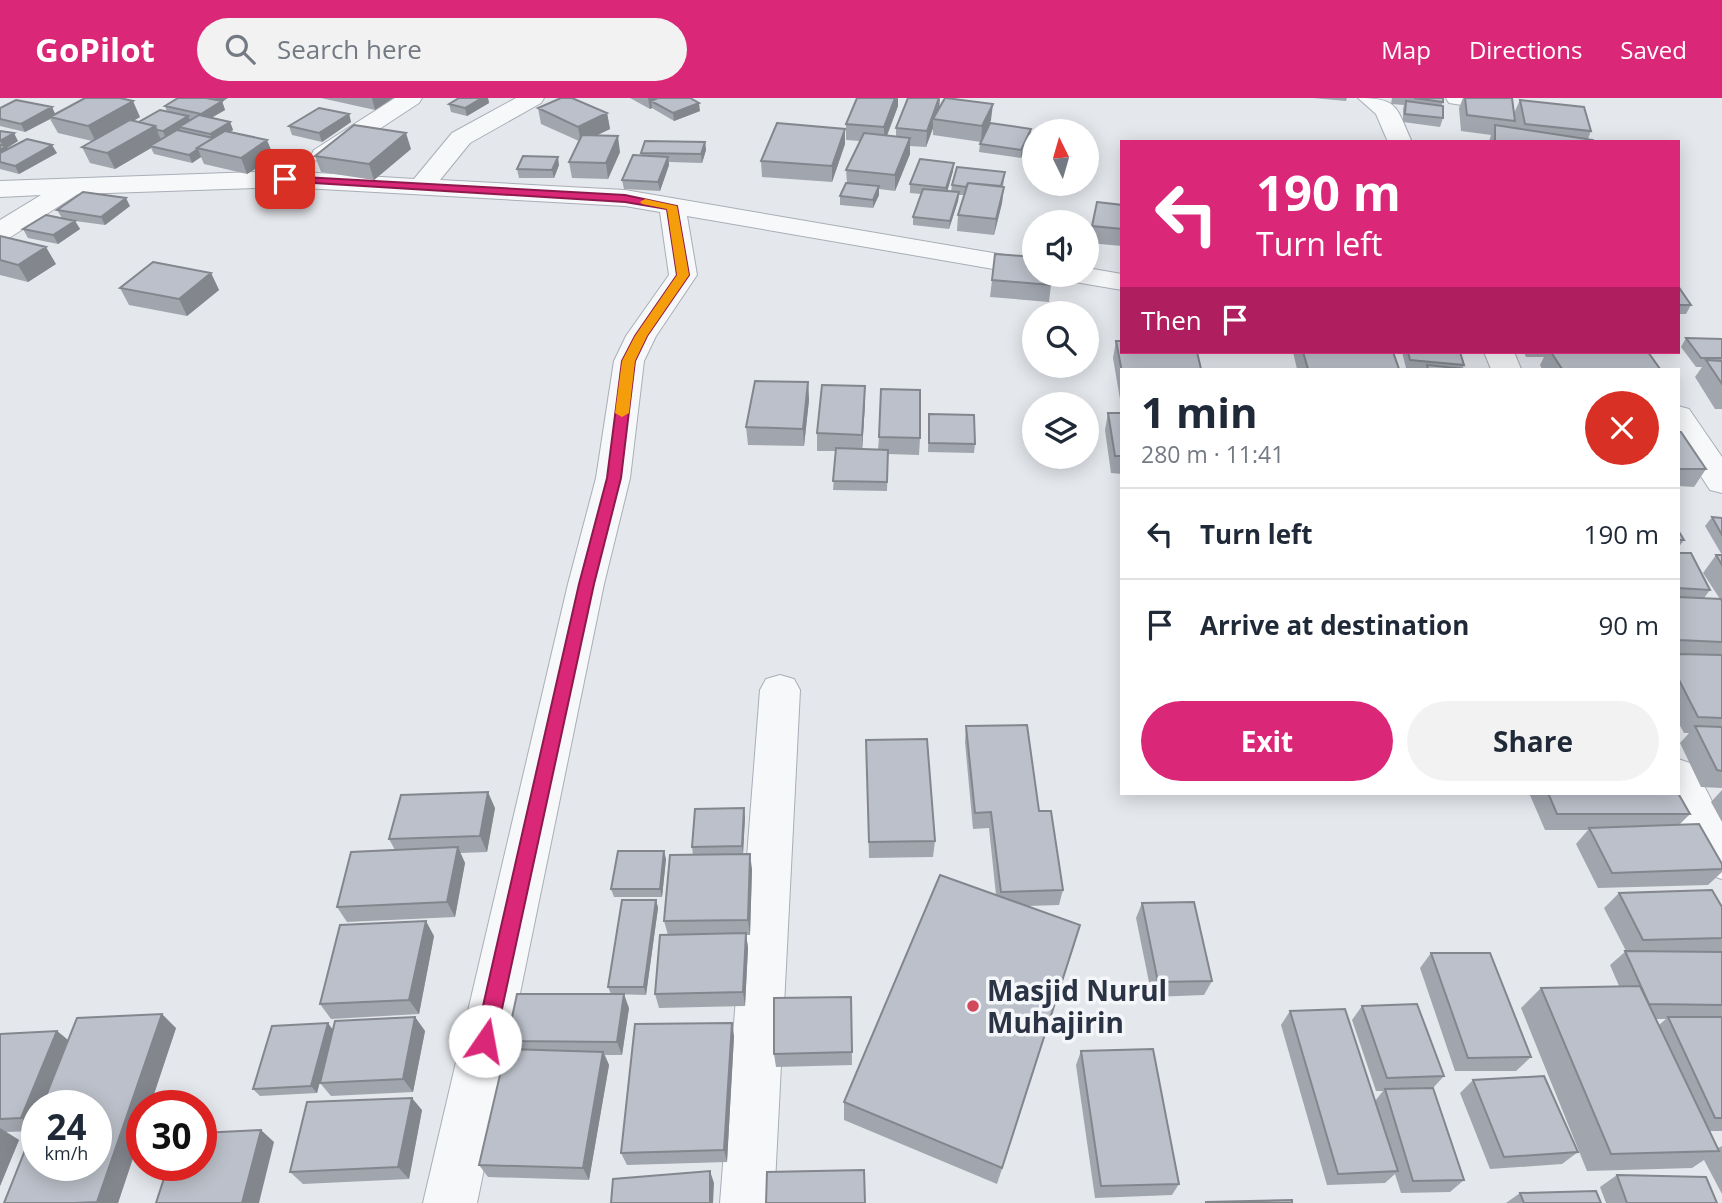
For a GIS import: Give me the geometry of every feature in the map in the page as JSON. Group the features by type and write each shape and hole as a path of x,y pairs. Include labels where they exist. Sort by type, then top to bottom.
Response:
{"street":[{"path":"285,179 411,98"},
{"path":"420,188 461,138 533,98"},
{"path":"1369,98 1386,111 1399,140"},
{"path":"1457,98 1486,98"},
{"path":"45,187 89,160"},
{"path":"0,189 285,179 625,198 1022,266"},
{"path":"0,232 75,185"},
{"path":"450,1203 586,584 614,478 629,361 641,336 683,275 672,206"},
{"path":"1099,278 1120,282"},
{"path":"1680,419 1722,482"},
{"path":"747,1203 780,690"},
{"path":"1680,781 1690,806 1722,860"}],"building":[{"path":"85,98 120,98 133,101 88,126 50,117"},
{"path":"178,98 222,101 201,114 165,106"},
{"path":"459,98 482,98 465,108 449,104"},
{"path":"561,98 572,98 607,113 578,127 538,108"},
{"path":"658,98 690,98 699,103 673,113 651,101"},
{"path":"857,98 895,98 884,127 846,124"},
{"path":"908,98 939,98 927,131 896,128"},
{"path":"945,98 993,104 982,126 933,119"},
{"path":"1414,98 1443,98 1443,102"},
{"path":"1465,98 1512,98 1515,121 1467,115"},
{"path":"16,100 52,107 21,124 0,119 0,108"},
{"path":"1520,100 1584,107 1591,131 1525,124"},
{"path":"1406,101 1443,106 1443,118 1405,114"},
{"path":"319,108 349,114 319,133 289,126"},
{"path":"160,110 188,116 163,131 139,122"},
{"path":"199,115 230,122 210,134 179,127"},
{"path":"130,120 155,126 107,153 82,147"},
{"path":"777,123 845,129 832,166 761,161"},
{"path":"990,123 1022,128 1021,150 980,144"},
{"path":"354,125 406,133 369,164 315,156"},
{"path":"1495,125 1593,140 1495,140"},
{"path":"177,130 213,138 189,155 150,146"},
{"path":"0,131 14,133 0,141"},
{"path":"225,131 267,140 241,158 197,148"},
{"path":"864,133 910,138 895,175 846,170"},
{"path":"582,135 618,136 606,163 569,162"},
{"path":"27,139 52,145 15,166 0,162 0,153"},
{"path":"645,141 705,142 701,154 641,153"},
{"path":"633,155 668,157 658,182 622,180"},
{"path":"523,156 558,157 552,170 517,169"},
{"path":"920,159 954,163 946,188 910,184"},
{"path":"957,167 1005,172 1001,186 968,183 966,187 952,185"},
{"path":"846,183 879,186 873,200 840,196"},
{"path":"968,183 1004,187 996,219 958,215"},
{"path":"923,189 959,192 950,221 913,217"},
{"path":"83,192 126,198 101,217 57,210"},
{"path":"1097,202 1120,205 1120,229 1099,227 1099,210 1095,210"},
{"path":"46,215 75,221 53,235 23,229"},
{"path":"0,236 46,247 18,265 0,260"},
{"path":"995,254 1022,256 1022,283 992,280"},
{"path":"153,262 211,273 179,299 120,288"},
{"path":"1680,289 1691,305 1680,305"},
{"path":"1686,338 1722,339 1722,358 1701,358"},
{"path":"1116,341 1120,341 1120,354 1197,354 1201,368 1121,368"},
{"path":"1304,354 1394,354 1399,368 1308,368"},
{"path":"1408,354 1461,354 1464,365 1410,360"},
{"path":"1552,354 1649,354 1659,368 1561,368"},
{"path":"1706,360 1722,361 1722,384"},
{"path":"1427,365 1456,368 1428,368"},
{"path":"755,381 808,382 803,429 746,427"},
{"path":"822,385 865,386 862,435 817,433"},
{"path":"881,389 920,390 920,438 879,437"},
{"path":"1108,413 1120,413 1120,456 1115,456"},
{"path":"929,414 974,415 975,444 929,443"},
{"path":"1680,432 1681,432 1706,469 1680,469"},
{"path":"836,448 888,450 887,482 833,481"},
{"path":"1712,517 1722,518 1722,535"},
{"path":"1680,553 1691,553 1710,590 1680,588"},
{"path":"1680,597 1721,599 1722,642 1680,640"},
{"path":"1680,654 1722,655 1722,718 1698,717 1680,682"},
{"path":"1027,725 1039,811 1051,811 1063,890 1001,892 991,812 975,813 966,726"},
{"path":"1695,726 1722,727 1722,771 1717,770"},
{"path":"927,739 935,841 869,842 866,740"},
{"path":"488,792 480,836 389,839 401,795"},
{"path":"1549,795 1679,795 1690,814 1557,814"},
{"path":"744,808 742,846 692,847 695,809"},
{"path":"1699,824 1722,864 1722,869 1612,873 1589,828"},
{"path":"458,847 447,902 337,907 351,852"},
{"path":"618,851 664,851 660,889 611,889"},
{"path":"750,854 748,920 664,921 670,855"},
{"path":"940,875 1080,925 1002,1168 844,1102"},
{"path":"1712,890 1722,907 1722,938 1643,940 1619,893"},
{"path":"622,900 656,900 644,987 608,987"},
{"path":"1194,902 1212,981 1158,982 1142,903"},
{"path":"426,921 409,1000 320,1004 340,925"},
{"path":"746,933 743,992 655,994 660,935"},
{"path":"1625,951 1722,952 1722,1005 1649,1004"},
{"path":"1431,953 1490,953 1531,1057 1468,1058"},
{"path":"1640,986 1719,1151 1611,1154 1541,988"},
{"path":"517,994 624,994 617,1042 507,1041"},
{"path":"851,997 852,1052 774,1054 774,998"},
{"path":"1417,1004 1444,1076 1387,1078 1362,1006"},
{"path":"1345,1009 1398,1171 1338,1174 1290,1011"},
{"path":"162,1014 136,1090 126,1090 126,1118 112,1159 112,1090 48,1090 77,1018"},
{"path":"415,1017 403,1079 320,1083 335,1021"},
{"path":"1668,1017 1722,1017 1722,1118 1715,1118"},
{"path":"328,1023 311,1086 253,1089 272,1026"},
{"path":"732,1023 724,1150 621,1153 635,1024"},
{"path":"57,1031 33,1090 21,1090 21,1118 0,1119 0,1034"},
{"path":"506,1049 603,1052 583,1168 479,1165"},
{"path":"1153,1049 1179,1184 1101,1186 1081,1051"},
{"path":"1544,1076 1578,1152 1504,1157 1473,1080"},
{"path":"1433,1088 1464,1180 1413,1181 1385,1089"},
{"path":"412,1098 398,1167 290,1172 307,1102"},
{"path":"261,1130 242,1203 156,1203 163,1181 217,1181 217,1132"},
{"path":"21,1160 21,1181 104,1181 97,1202 4,1203"},
{"path":"864,1170 865,1203 766,1203 767,1172"},
{"path":"710,1171 710,1203 611,1203 613,1179"},
{"path":"1617,1175 1706,1177 1717,1203 1627,1203"},
{"path":"1596,1191 1601,1203 1524,1203 1520,1193"},
{"path":"1292,1200 1292,1203 1205,1202"}],"slow traffic":[{"path":"622,413 629,361 641,336 683,275 672,206 645,202"}],"place":[{"name":"Masjid Nurul Muhajirin","path":"973,1006"}],"route":[{"path":"285,179 625,198 672,206 683,275 641,336 629,361 614,478 586,584 485,1041"}]}
